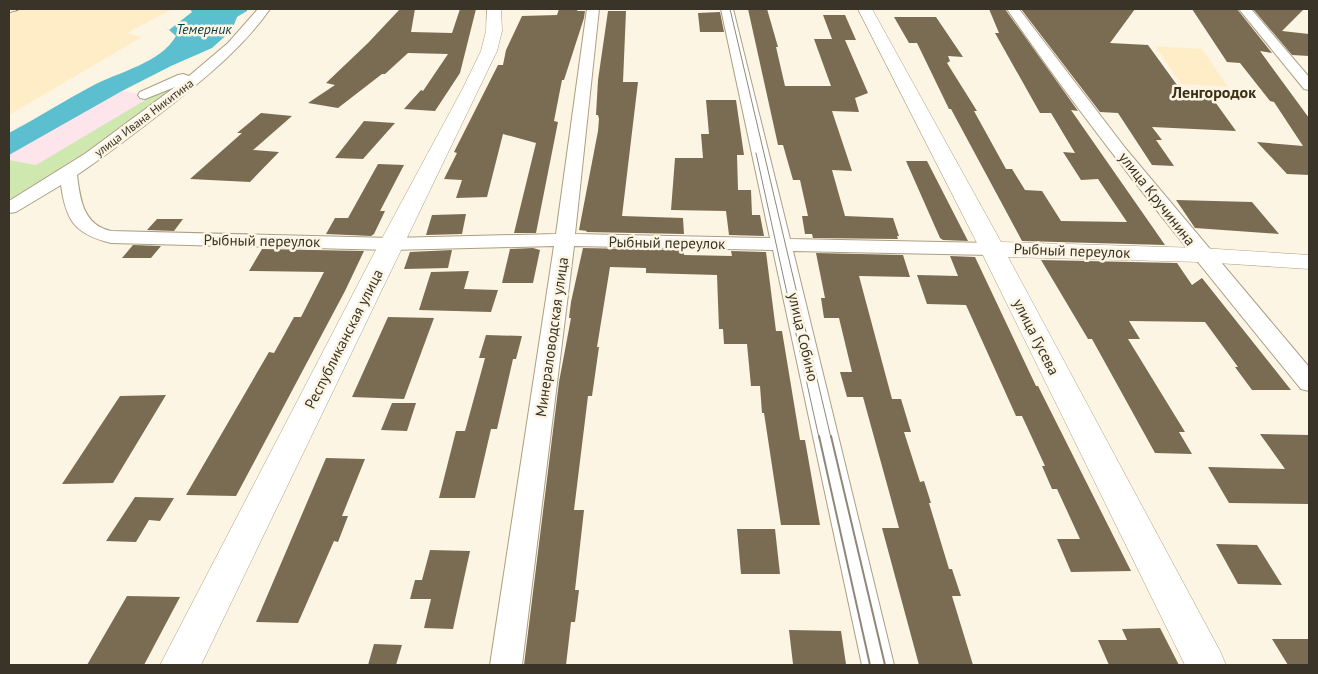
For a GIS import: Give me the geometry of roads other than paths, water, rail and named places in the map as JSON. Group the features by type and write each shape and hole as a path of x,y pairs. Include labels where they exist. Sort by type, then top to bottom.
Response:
{"street":[{"name":"улица Ивана Никитина","path":"9,208 68,174 129,130 206,70 255,22 264,9"},
{"name":"Республиканская улица","path":"180,665 482,65 494,31 494,9"},
{"name":"Минераловодская улица","path":"506,665 565,240 593,9"},
{"name":"улица Собино","path":"727,9 878,665"},
{"name":"улица Гусева","path":"865,9 1206,665"},
{"name":"улица Кручинина","path":"1013,9 1054,66 1201,255 1309,382"},
{"path":"1245,9 1309,86"},
{"path":"146,95 164,85 206,70"},
{"name":"Рыбный переулок","path":"68,174 75,214 96,235 111,237 391,244 565,240 1201,255 1309,262"}],"water":[{"name":"Темерник","path":"190,9 247,9 247,11 237,17 232,30 212,48 122,91 9,155 9,133 92,86 150,60 169,45 176,36 169,30 192,12"}],"tram line":[{"path":"730,9 831,438"},
{"path":"756,153 819,438"},
{"path":"819,436 870,665"},
{"path":"831,436 885,665"}],"railway":[{"path":"9,11 17,9"}],"district":[{"name":"Ленгородок","path":"1214,92"}]}
